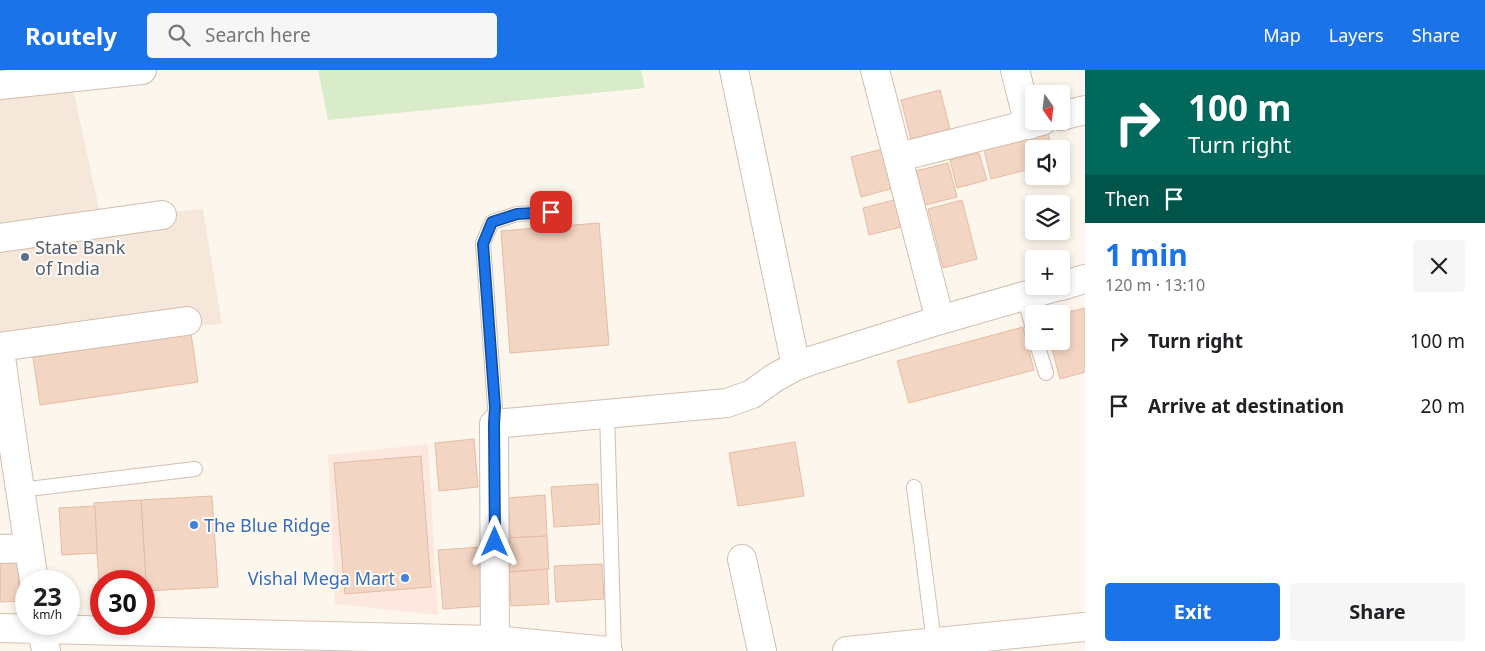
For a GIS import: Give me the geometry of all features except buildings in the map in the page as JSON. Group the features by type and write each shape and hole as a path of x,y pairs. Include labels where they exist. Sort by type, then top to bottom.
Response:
{"street":[{"path":"0,85 142,70"},
{"path":"734,70 796,366"},
{"path":"875,70 940,320"},
{"path":"1015,70 1025,96"},
{"path":"1070,114 1085,110"},
{"path":"898,157 1025,125"},
{"path":"0,238 162,215"},
{"path":"1070,283 1085,279"},
{"path":"495,645 494,424 726,403 752,394 774,378 796,366 940,320 1028,295"},
{"path":"32,570 20,490 6,444 0,349 187,321"},
{"path":"0,549 29,548"},
{"path":"742,559 762,651"},
{"path":"847,651 1085,627"},
{"path":"0,628 15,630"},
{"path":"80,635 495,645 608,651"}],"lane":[{"path":"494,424 495,407 483,244 492,222 517,214 551,212"},
{"path":"1024,296 1026,305"},
{"path":"1039,350 1046,373"},
{"path":"607,414 614,651"},
{"path":"20,490 195,469"},
{"path":"914,487 934,642"}],"shaded area":[{"path":"0,70 69,70 101,218 203,209 222,324 0,340"},
{"path":"428,444 438,615 335,604 328,455"}],"green space":[{"path":"318,70 641,70 645,88 328,120"}],"place":[{"name":"State Bank of India","path":"25,257"},
{"name":"The Blue Ridge","path":"194,525"},
{"name":"Vishal Mega Mart","path":"405,578"}],"route":[{"path":"495,542 495,407 483,244 492,222 517,214 551,212"}]}
